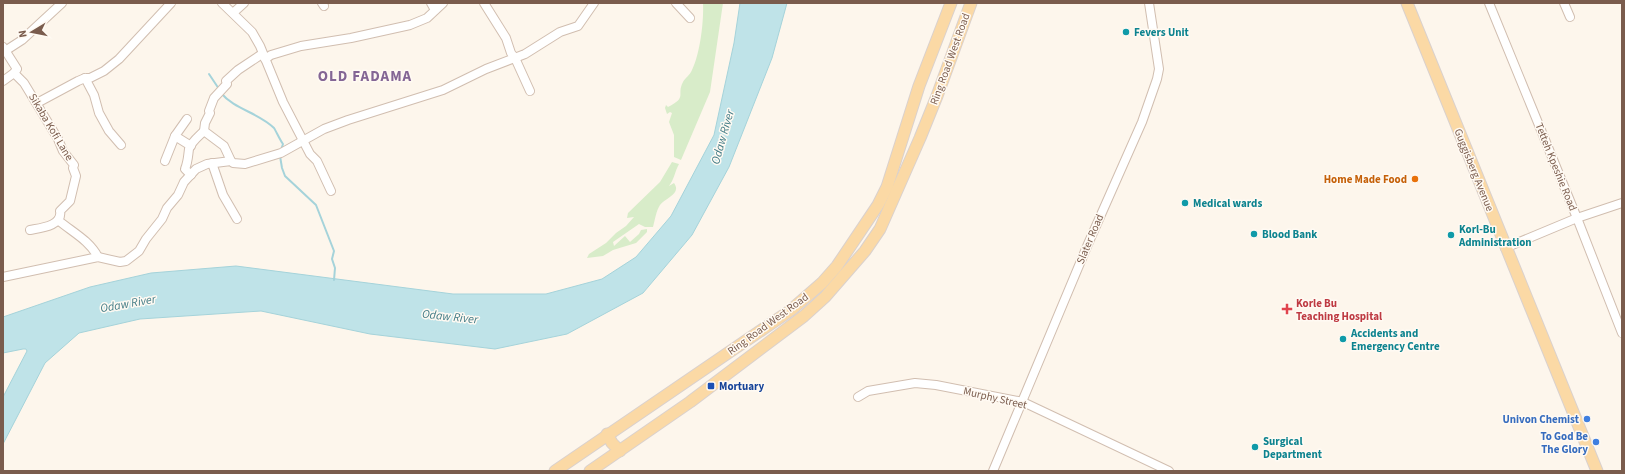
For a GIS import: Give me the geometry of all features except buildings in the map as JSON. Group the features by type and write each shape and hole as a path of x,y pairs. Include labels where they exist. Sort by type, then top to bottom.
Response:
{"main road":[{"name":"Ring Road West Road","path":"555,471 607,434 791,310 822,284 837,266 868,222 887,187 919,86 951,3"},
{"name":"Ring Road West Road","path":"590,471 690,402 804,316 825,297 865,251 880,229 912,156 937,96 971,3"},
{"name":"Guggisberg Avenue","path":"1407,3 1505,248 1597,471"},
{"path":"607,434 612,443 620,451"}],"street":[{"path":"4,49 22,40 62,3"},
{"path":"37,103 62,88 85,78 90,78 104,71 119,59 171,3"},
{"path":"222,3 252,32 276,82 283,102 310,154 317,161 331,191"},
{"path":"233,13 244,3"},
{"path":"191,175 185,169 191,146 204,131 205,124 210,113 209,109 214,98 227,84 226,81 238,70 264,57 296,47 351,38 410,25 427,18 433,6 443,3"},
{"path":"484,3 506,38 511,53 515,58 530,91"},
{"path":"3,277 98,257 120,262 140,251 146,239 162,219 167,208 178,195 184,182 196,169 212,163 231,161 233,163 245,164 261,160 281,153 324,129 443,90 486,69 525,54 560,32 578,26 594,3"},
{"path":"676,3 690,18"},
{"name":"Slater Road","path":"994,471 1093,232 1142,122 1157,79 1159,69 1149,3"},
{"name":"Tetteh Kpeshie Road","path":"1489,3 1577,218 1622,333"},
{"path":"1564,3 1570,17"},
{"name":"Sikaba Kofi Lane","path":"4,49 17,69 14,73 24,83 58,139 63,151 74,165 73,168 76,176 70,201 59,216"},
{"path":"3,81 14,73"},
{"path":"85,78 94,95 99,113 109,131 121,145"},
{"path":"164,162 174,136 187,120"},
{"path":"204,131 224,146 231,161"},
{"path":"174,136 191,146"},
{"path":"212,163 223,195 237,219"},
{"path":"1505,248 1577,218 1622,203"},
{"path":"30,230 44,228 59,216 94,250 98,257"},
{"name":"Murphy Street","path":"858,397 868,391 914,383 936,385 1023,402 1169,471"}],"green space":[{"path":"703,3 723,3 710,92 681,160 674,157 674,135 669,122 672,113 670,112 667,114 665,108 666,105 668,107 674,104 680,98 681,86 691,72 695,63 701,37"},
{"path":"672,162 679,164 669,186 674,183 676,190 672,196 660,205 653,227 645,227 639,224 613,242 614,246 625,236 630,242 639,234 641,230 647,229 647,232 636,243 613,250 603,256 587,258 589,254 606,243 634,217 627,218 628,213 660,182"}],"water":[{"name":"Odaw River","path":"740,3 787,3 772,58 729,167 692,235 643,293 567,334 495,349 370,334 261,311 140,319 79,333 45,363 3,444 3,397 27,351 26,349 23,349 3,353 3,317 90,287 151,273 236,266 453,294 546,294 602,279 636,257 671,216 714,135 734,43"}],"waterway":[{"path":"209,74 219,89"},
{"path":"221,93 233,103 261,118 274,128 283,144 281,150"},
{"path":"280,156 285,176 316,205 334,251 332,259 335,268 334,280"}],"place":[{"name":"Fevers Unit","path":"1126,32"},
{"name":"Home Made Food","path":"1415,179"},
{"name":"Medical wards","path":"1185,203"},
{"name":"Blood Bank","path":"1254,234"},
{"name":"Korl-Bu Administration","path":"1451,235"},
{"name":"Korle Bu Teaching Hospital","path":"1287,309"},
{"name":"Accidents and Emergency Centre","path":"1343,339"},
{"name":"Mortuary","path":"711,386"},
{"name":"Univon Chemist","path":"1587,419"},
{"name":"To God Be The Glory","path":"1596,442"},
{"name":"Surgical Department","path":"1255,447"}],"district":[{"name":"OLD FADAMA","path":"365,76"}]}
